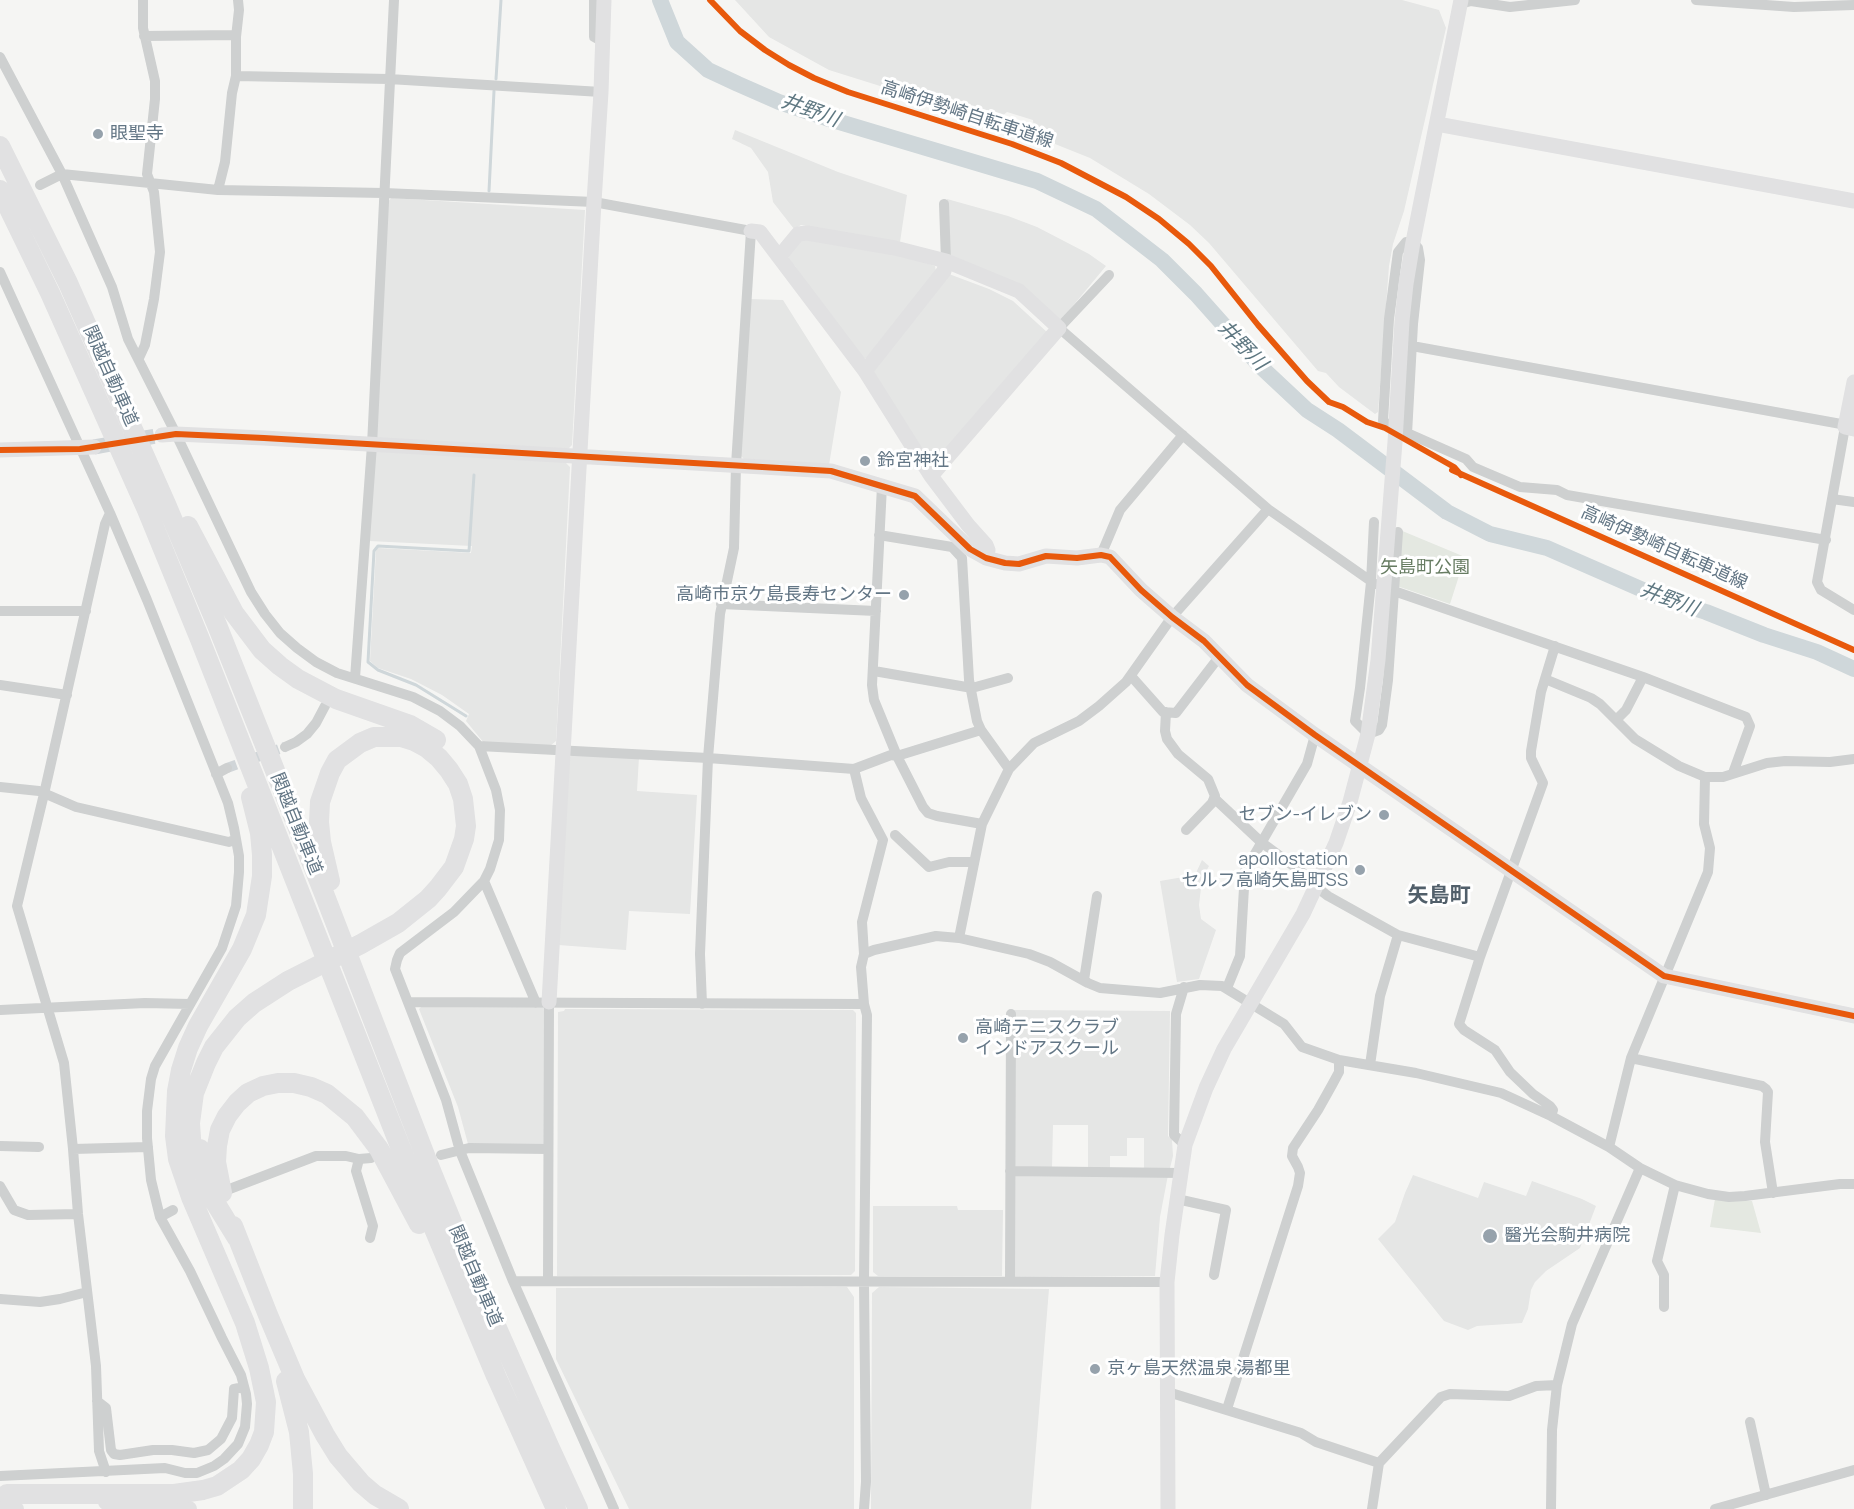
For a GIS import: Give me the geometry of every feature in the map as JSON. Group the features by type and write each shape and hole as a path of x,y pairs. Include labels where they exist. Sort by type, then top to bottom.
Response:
{"highway":[{"name":"関越自動車道","path":"0,146 68,283 120,396 217,625 436,1161 519,1379 578,1509"},
{"name":"関越自動車道","path":"0,190 50,293 147,510 200,637 411,1174 496,1376 556,1509"},
{"path":"120,396 234,613 262,650 298,680 317,690 410,725 440,743 456,760 469,780 477,810 475,842 469,860 461,877 438,903 406,929 385,942 275,1000 245,1024 221,1055 206,1090 199,1129 200,1149 207,1186 237,1238"},
{"path":"5,1496 174,1494 203,1490 230,1479 241,1470 255,1452 264,1432 266,1402 259,1368 245,1323 190,1197 178,1159 175,1136 177,1091 184,1059 198,1026 250,931 260,896 262,855 260,833 245,777 167,573 147,510"},
{"path":"213,1247 193,1172 190,1123 191,1108 199,1078 214,1047 237,1018 270,992 379,935 416,909 443,883 460,854 466,826 463,798 458,784 439,758 414,741 388,736 374,737 360,742 338,760 324,786 320,802 321,842 341,929"},
{"path":"399,1509 361,1483 338,1456 312,1413 267,1315 223,1196 216,1162 220,1130 237,1103 248,1093 270,1084 294,1083 327,1094 355,1117 379,1149 496,1376"},
{"path":"267,1315 299,1432 303,1463 298,1501"},
{"path":"245,1323 267,1363 280,1396 290,1436 298,1501"}],"main road":[{"path":"5,1496 189,1509"}],"street":[{"path":"139,358 145,345 160,252 154,192 147,174 155,81 144,36 143,0"},
{"path":"218,190 225,162 232,93 236,76 238,0"},
{"path":"355,678 372,445 394,0"},
{"path":"594,0 594,37 603,42"},
{"path":"548,1281 548,1149 543,1002 563,750 601,92 604,0"},
{"path":"1168,1509 1167,1282 1185,1145 1206,1088 1224,1049 1303,914 1336,843 1350,802 1368,734 1378,660 1402,321 1413,242 1437,124 1456,1 1509,6 1575,0"},
{"path":"1696,0 1757,2 1794,7 1854,5"},
{"path":"144,36 236,35"},
{"path":"0,57 62,174 112,287 128,339 139,358 169,435 251,592 265,614 280,633 316,662 337,673 413,697 440,711 460,726 479,746 496,790 500,810 498,840 490,869 484,881 454,912 400,953 395,969 446,1101 460,1151 513,1281 614,1509"},
{"path":"236,76 390,79 601,92"},
{"path":"1437,124 1854,201"},
{"path":"40,185 62,174 218,190 384,193 594,202 760,232 865,371 931,476 968,525 986,544 988,550 986,558"},
{"path":"865,371 944,271 946,261 944,204"},
{"path":"702,1004 700,954 708,758 722,604 734,548 736,465 751,231"},
{"path":"779,257 798,234 807,233 895,248 946,261 1019,291 1268,509 1373,583"},
{"path":"1386,423 1383,421 1389,319 1398,252 1406,242 1413,242"},
{"path":"1413,242 1418,248 1420,260 1406,433 1466,459 1473,467 1520,487 1557,489 1567,495 1826,540"},
{"path":"0,272 5,292 87,448 110,513 228,803 236,839 239,872 236,906 222,948 167,1043 153,1072 147,1111 151,1180 160,1217 190,1271 241,1375 246,1394 245,1427 238,1444 214,1466 197,1473 185,1473 165,1468 106,1472 5,1496"},
{"path":"931,476 1059,328 1109,275"},
{"path":"1412,346 1841,424 1850,428"},
{"path":"1854,382 1850,428 1817,582 1821,590 1854,610"},
{"path":"169,435 831,471 915,496 970,549 986,558 1018,564 1046,556 1077,558 1101,555 1110,557 1141,590 1172,617 1204,640 1247,685 1315,735 1664,976 1854,1016"},
{"path":"1101,555 1120,510 1183,435"},
{"path":"0,450 87,448"},
{"path":"882,486 872,685 874,700 897,756 928,813 982,824"},
{"path":"1833,499 1854,502"},
{"path":"958,938 982,824 1009,769 1034,743 1079,721 1131,676 1172,617 1268,509"},
{"path":"106,1472 99,1450 96,1366 78,1214 74,1149 64,1063 17,906 105,524 110,513"},
{"path":"1368,734 1355,721 1373,583 1374,522"},
{"path":"1368,734 1379,730 1382,725 1388,680 1398,532"},
{"path":"879,535 952,547 962,558 969,680 977,721 1009,769"},
{"path":"1393,590 1643,677 1746,717 1750,726 1733,773"},
{"path":"722,604 876,611"},
{"path":"0,611 86,611"},
{"path":"1551,1116 1553,1110 1550,1106 1533,1094 1510,1072 1495,1050 1461,1028 1460,1020 1480,957 1543,783 1531,758 1531,751 1541,692 1555,646"},
{"path":"1131,676 1163,712 1176,713 1219,657"},
{"path":"874,671 972,688 1008,678"},
{"path":"332,686 337,673"},
{"path":"1616,720 1626,710 1643,677"},
{"path":"1545,679 1591,698 1635,739 1679,766 1705,777 1723,777 1776,762 1830,762 1854,759"},
{"path":"0,685 67,695"},
{"path":"285,747 307,734 325,706"},
{"path":"1166,712 1167,739 1178,754 1208,779 1214,798 1186,830"},
{"path":"479,746 708,758 854,769 891,755 897,756 981,730"},
{"path":"1227,988 1240,956 1245,871 1307,764 1315,735"},
{"path":"216,774 227,768"},
{"path":"854,769 861,798 883,840 862,921 864,954 861,966 867,1015 864,1281 866,1482 864,1509"},
{"path":"1609,1147 1631,1058 1708,872 1710,848 1704,824 1705,777"},
{"path":"0,787 39,791 76,807 230,842 236,839"},
{"path":"1214,798 1261,842 1307,876 1328,896 1398,935 1480,957"},
{"path":"895,835 929,867 949,862 974,862"},
{"path":"484,881 543,1002"},
{"path":"1084,980 1097,896"},
{"path":"1370,1065 1380,996 1398,935"},
{"path":"864,954 936,936 958,938 1029,954 1050,962 1100,988 1160,993 1184,987 1222,986 1284,1024 1302,1047 1339,1060 1416,1073 1501,1094 1551,1116 1609,1147 1640,1168 1675,1185 1729,1197 1854,1184"},
{"path":"1184,987 1176,1014 1174,1135 1185,1145"},
{"path":"408,1002 864,1004"},
{"path":"0,1010 145,1003 190,1004"},
{"path":"1010,1282 1011,1014"},
{"path":"1631,1058 1762,1086 1766,1089 1768,1092 1766,1142 1773,1193"},
{"path":"1227,1409 1298,1186 1300,1173 1292,1156 1293,1148 1339,1072 1339,1060"},
{"path":"0,1146 39,1147"},
{"path":"74,1149 148,1147"},
{"path":"436,1161 469,1149 548,1149"},
{"path":"227,1190 316,1156 371,1158"},
{"path":"359,1159 356,1171 373,1226 370,1238"},
{"path":"1551,1509 1552,1430 1557,1385 1572,1324 1640,1168"},
{"path":"1010,1171 1181,1173"},
{"path":"1664,1307 1664,1275 1657,1261 1675,1185"},
{"path":"0,1186 14,1210 28,1215 78,1214"},
{"path":"1177,1200 1226,1210 1214,1275"},
{"path":"160,1217 173,1210"},
{"path":"513,1281 1167,1282"},
{"path":"0,1299 39,1302 87,1292"},
{"path":"1372,1509 1379,1463 1442,1396 1450,1394 1509,1396 1536,1386 1557,1385"},
{"path":"97,1401 106,1408 111,1450 114,1454 162,1450 194,1453 208,1450 221,1439 232,1418 234,1389 244,1387"},
{"path":"1168,1392 1302,1433 1316,1442 1379,1463"},
{"path":"1750,1422 1766,1495"},
{"path":"1715,1509 1854,1470"},
{"path":"185,1473 186,1490"}],"shaded area":[{"path":"735,0 1402,0 1439,10 1446,28 1389,266 1378,412 1375,414 1339,387 1326,373 1318,371 1209,243 1190,225 1149,194 1090,158 1035,136 1033,120 1007,112 995,122 829,70 769,37"},
{"path":"735,130 838,172 907,195 900,242 801,225 794,229 773,202 768,172 751,148 732,139"},
{"path":"391,198 585,210 572,445 567,450 379,440 376,435 388,202"},
{"path":"947,199 1008,216 1037,227 1089,254 1106,266 1062,319 1057,319 951,257"},
{"path":"809,238 896,253 935,266 936,272 868,358 859,358 795,266 788,260 789,254 800,240"},
{"path":"949,274 1013,301 1048,333 936,462 930,461 873,376 873,368"},
{"path":"749,299 783,300 841,392 829,465 744,459 740,455"},
{"path":"378,450 565,462 570,467 556,741 550,746 484,743 466,721 469,714 442,695 411,679 378,668 370,661 378,548 471,553 472,546 369,541 375,453"},
{"path":"573,753 639,757 637,791 697,795 690,914 629,911 626,950 558,945 569,758"},
{"path":"1202,860 1209,866 1202,879 1199,905 1201,919 1216,930 1199,979 1177,982 1160,881 1195,875"},
{"path":"422,1006 546,1007 547,1145 468,1144 458,1107 419,1009"},
{"path":"565,1009 853,1010 856,1013 855,1271 851,1275 557,1276 558,1012"},
{"path":"1014,1010 1170,1011 1168,1136 1172,1140 1173,1156 1170,1168 1144,1168 1144,1138 1127,1138 1127,1156 1110,1156 1110,1168 1088,1168 1088,1125 1053,1125 1052,1168 1015,1168"},
{"path":"1014,1174 1168,1175 1160,1217 1155,1276 1015,1277"},
{"path":"1413,1175 1478,1198 1484,1182 1526,1196 1532,1181 1596,1206 1580,1248 1546,1271 1535,1282 1522,1323 1477,1326 1468,1330 1444,1321 1378,1239 1395,1222"},
{"path":"873,1206 957,1206 958,1210 1003,1210 1002,1276 878,1276 873,1272"},
{"path":"847,1287 854,1297 854,1509 629,1509 556,1359 556,1288"},
{"path":"879,1287 1049,1289 1031,1509 871,1509 872,1293"}],"green space":[{"name":"矢島町公園","path":"1400,530 1465,557 1450,604 1397,586"},
{"path":"1715,1199 1752,1201 1761,1233 1710,1227"}],"waterway":[{"path":"496,79 501,0"},
{"name":"井野川","path":"660,0 677,42 708,70 779,102 826,118 1037,181 1096,209 1162,260 1196,294 1260,366 1307,410 1338,430 1447,512 1490,534 1547,548 1659,597 1817,652 1854,669"},
{"path":"489,191 494,91"},
{"path":"466,716 416,685 378,670 368,662 374,551 378,546 469,551 474,475"}],"tunnel":[{"path":"94,447 162,435"},
{"path":"227,768 285,747"}],"cycle path":[{"name":"高崎伊勢崎自転車道線","path":"710,0 740,31 765,50 814,78 848,92 1012,144 1061,163 1126,197 1159,219 1211,266 1258,325 1307,381 1329,402 1343,407 1367,422 1385,428 1454,467 1461,475"},
{"path":"0,450 80,449 176,434 264,438 831,471 915,496 970,549 986,558 1019,564 1046,556 1077,558 1101,555 1110,557 1141,590 1204,641 1247,685 1315,735 1664,976 1854,1016"},
{"name":"高崎伊勢崎自転車道線","path":"1452,470 1854,650"}],"place":[{"name":"眼聖寺","path":"98,134"},
{"name":"鈴宮神社","path":"865,461"},
{"name":"高崎市京ケ島長寿センター","path":"904,595"},
{"name":"セブン-イレブン","path":"1384,815"},
{"name":"apollostation セルフ高崎矢島町SS","path":"1360,870"},
{"name":"高崎テニスクラブ インドアスクール","path":"963,1038"},
{"name":"醫光会駒井病院","path":"1490,1236"},
{"name":"京ヶ島天然温泉 湯都里","path":"1095,1369"}],"district":[{"name":"矢島町","path":"1439,896"}]}
